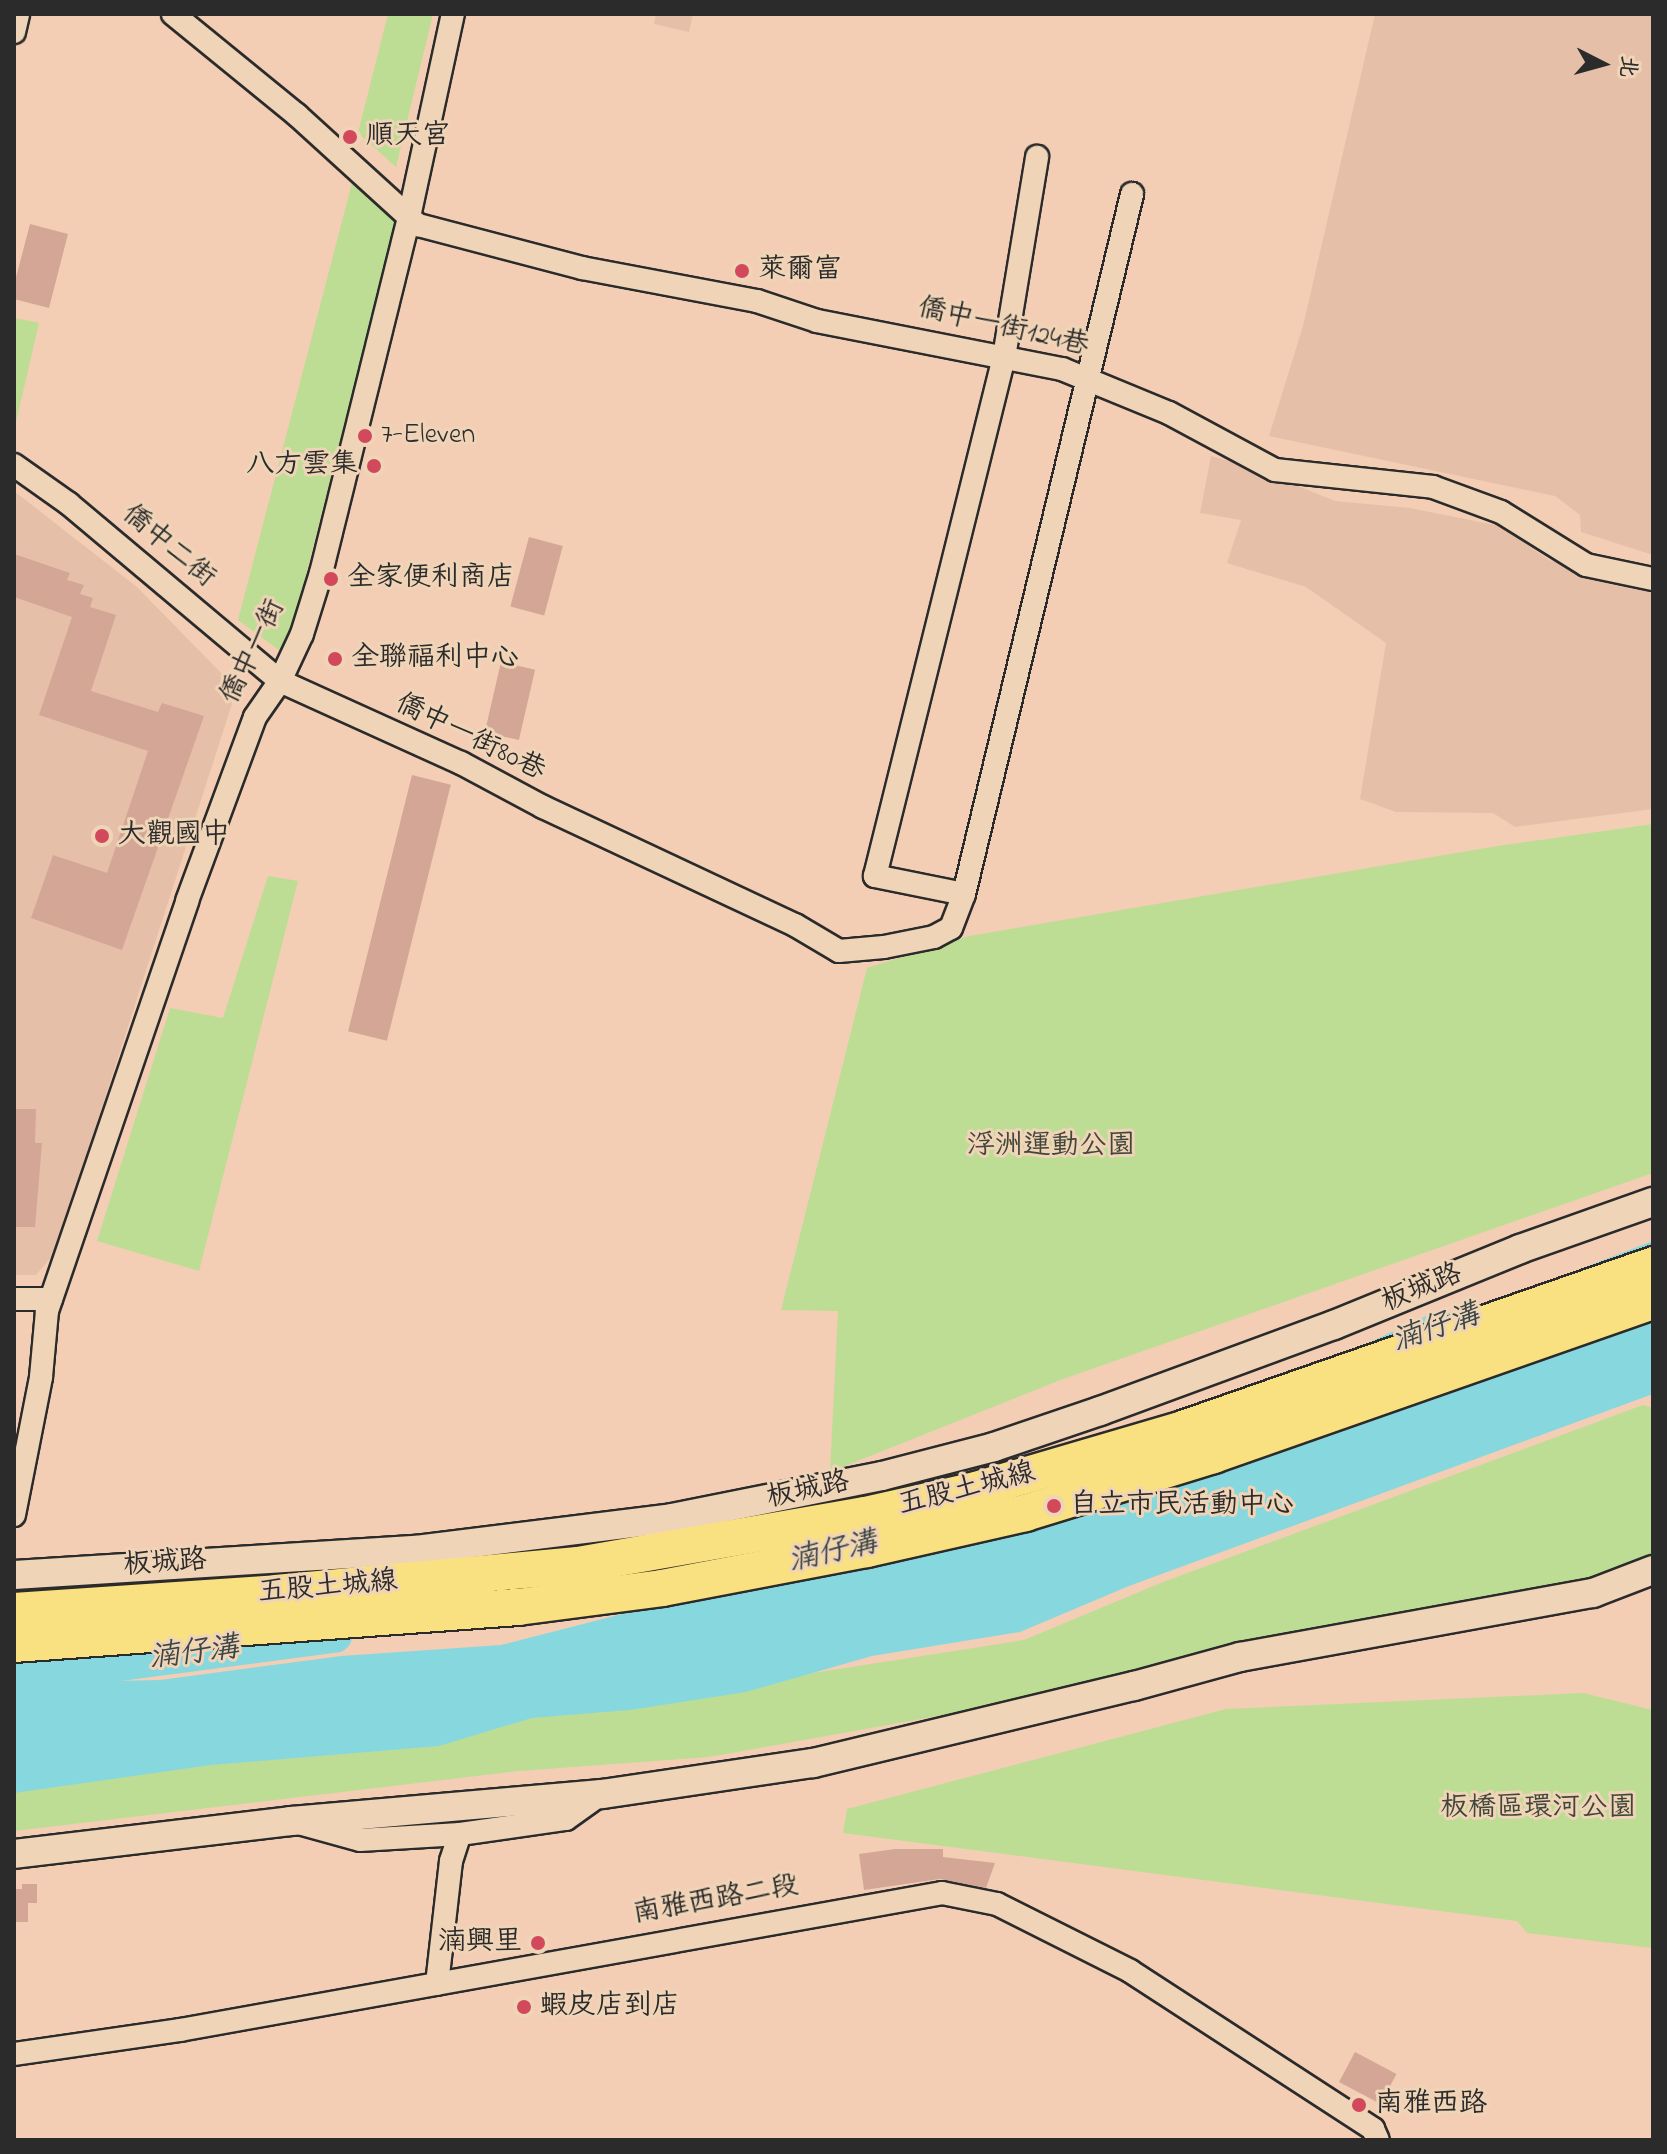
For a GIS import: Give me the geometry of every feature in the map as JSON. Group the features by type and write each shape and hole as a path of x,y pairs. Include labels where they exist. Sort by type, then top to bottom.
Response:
{"highway":[{"name":"五股土城線","path":"14,1611 290,1592 578,1565 849,1519 976,1490 1183,1429 1653,1265"},
{"name":"五股土城線","path":"14,1644 518,1607 662,1588 867,1549 1025,1513 1199,1459 1653,1301"}],"street":[{"path":"14,32 18,14"},
{"name":"僑中一街124巷","path":"173,14 297,115 418,225 582,268 757,301 817,321 1004,357 1089,378 1169,413 1275,470 1433,487 1501,512 1586,565 1653,579"},
{"name":"僑中一街","path":"14,1515 27,1462 51,1299 187,901 255,717 280,681 302,634 321,573 409,217 453,14"},
{"path":"964,894 875,876 1004,357 1037,157"},
{"name":"僑中一街80巷","path":"280,681 461,763 543,807 795,925 839,951 884,947 934,937 951,928 964,894 1132,194"},
{"name":"僑中二街","path":"14,465 69,504 280,681"},
{"name":"板城路","path":"14,1575 416,1550 672,1518 882,1476 994,1447 1100,1411 1334,1325 1520,1249 1653,1202"},
{"path":"14,1299 51,1299"},
{"path":"14,1854 291,1821 602,1794 813,1763 1134,1686 1240,1657 1593,1593 1653,1570"},
{"path":"291,1821 360,1840 460,1834 566,1819 602,1794"},
{"path":"437,1984 451,1861 460,1834"},
{"name":"南雅西路二段","path":"14,2054 180,2030 942,1893 976,1897 997,1904 1130,1971 1375,2134"}],"shaded area":[{"path":"656,14 693,14 689,32 654,24"},
{"path":"1375,14 1653,14 1653,555 1581,532 1580,515 1555,496 1269,436 1303,326"},
{"path":"1211,456 1254,468 1335,501 1410,508 1500,526 1549,560 1653,591 1653,809 1515,827 1493,813 1396,812 1360,799 1386,643 1306,587 1227,563 1241,520 1200,513"},
{"name":"大觀國中","path":"14,491 137,587 225,677 232,704 55,1253 36,1275 14,1275"}],"green space":[{"path":"388,14 433,14 396,167 358,133"},
{"path":"352,183 396,222 291,633 279,650 238,620"},
{"path":"15,318 39,323 14,431 14,321"},
{"name":"浮洲運動公園","path":"1653,824 1653,1173 1063,1379 830,1472 838,1311 781,1310 867,968 969,936 1497,846"},
{"path":"268,876 298,881 199,1271 97,1241 170,1008 223,1018"},
{"path":"1643,1405 1653,1408 1653,1554 1592,1579 1221,1649 960,1712 709,1757 519,1771 14,1831 14,1784 692,1692 1024,1640 1163,1582"},
{"name":"板橋區環河公園","path":"1583,1693 1653,1710 1653,1948 1527,1933 1517,1921 843,1833 847,1809 1226,1709"}],"water":[{"path":"1653,1241 1653,1394 1129,1586 1020,1632 872,1656 746,1692 630,1710 532,1718 439,1746 211,1765 14,1793 14,1683 160,1680 341,1656 501,1645 700,1594 1266,1391 1428,1315 1473,1310"}],"building":[{"path":"30,224 68,234 49,308 14,299 14,285"},
{"path":"529,537 563,546 544,616 510,607"},
{"path":"14,554 70,573 67,580 84,585 80,594 93,598 90,607 116,615 91,691 158,712 162,703 204,716 122,950 31,918 53,855 107,873 148,751 39,715 72,617 14,597"},
{"path":"501,662 535,670 519,740 485,732"},
{"path":"412,775 451,785 387,1041 348,1031"},
{"path":"14,1109 36,1109 35,1143 42,1143 35,1227 14,1227"},
{"path":"895,1849 943,1849 943,1857 995,1863 986,1888 940,1879 864,1890 859,1854"},
{"path":"22,1884 37,1884 37,1903 28,1903 28,1922 14,1922 14,1889 22,1889"},
{"path":"1355,2052 1396,2074 1381,2104 1339,2082"}],"waterway":[{"name":"湳仔溝","path":"14,1678 335,1636"}],"place":[{"name":"順天宮","path":"350,137"},
{"name":"萊爾富","path":"742,271"},
{"name":"7-Eleven","path":"365,436"},
{"name":"八方雲集","path":"374,466"},
{"name":"全家便利商店","path":"331,579"},
{"name":"全聯福利中心","path":"335,659"},
{"name":"大觀國中","path":"102,836"},
{"name":"自立市民活動中心","path":"1054,1506"},
{"name":"湳興里","path":"538,1943"},
{"name":"蝦皮店到店","path":"524,2007"},
{"name":"南雅西路","path":"1359,2105"}]}
